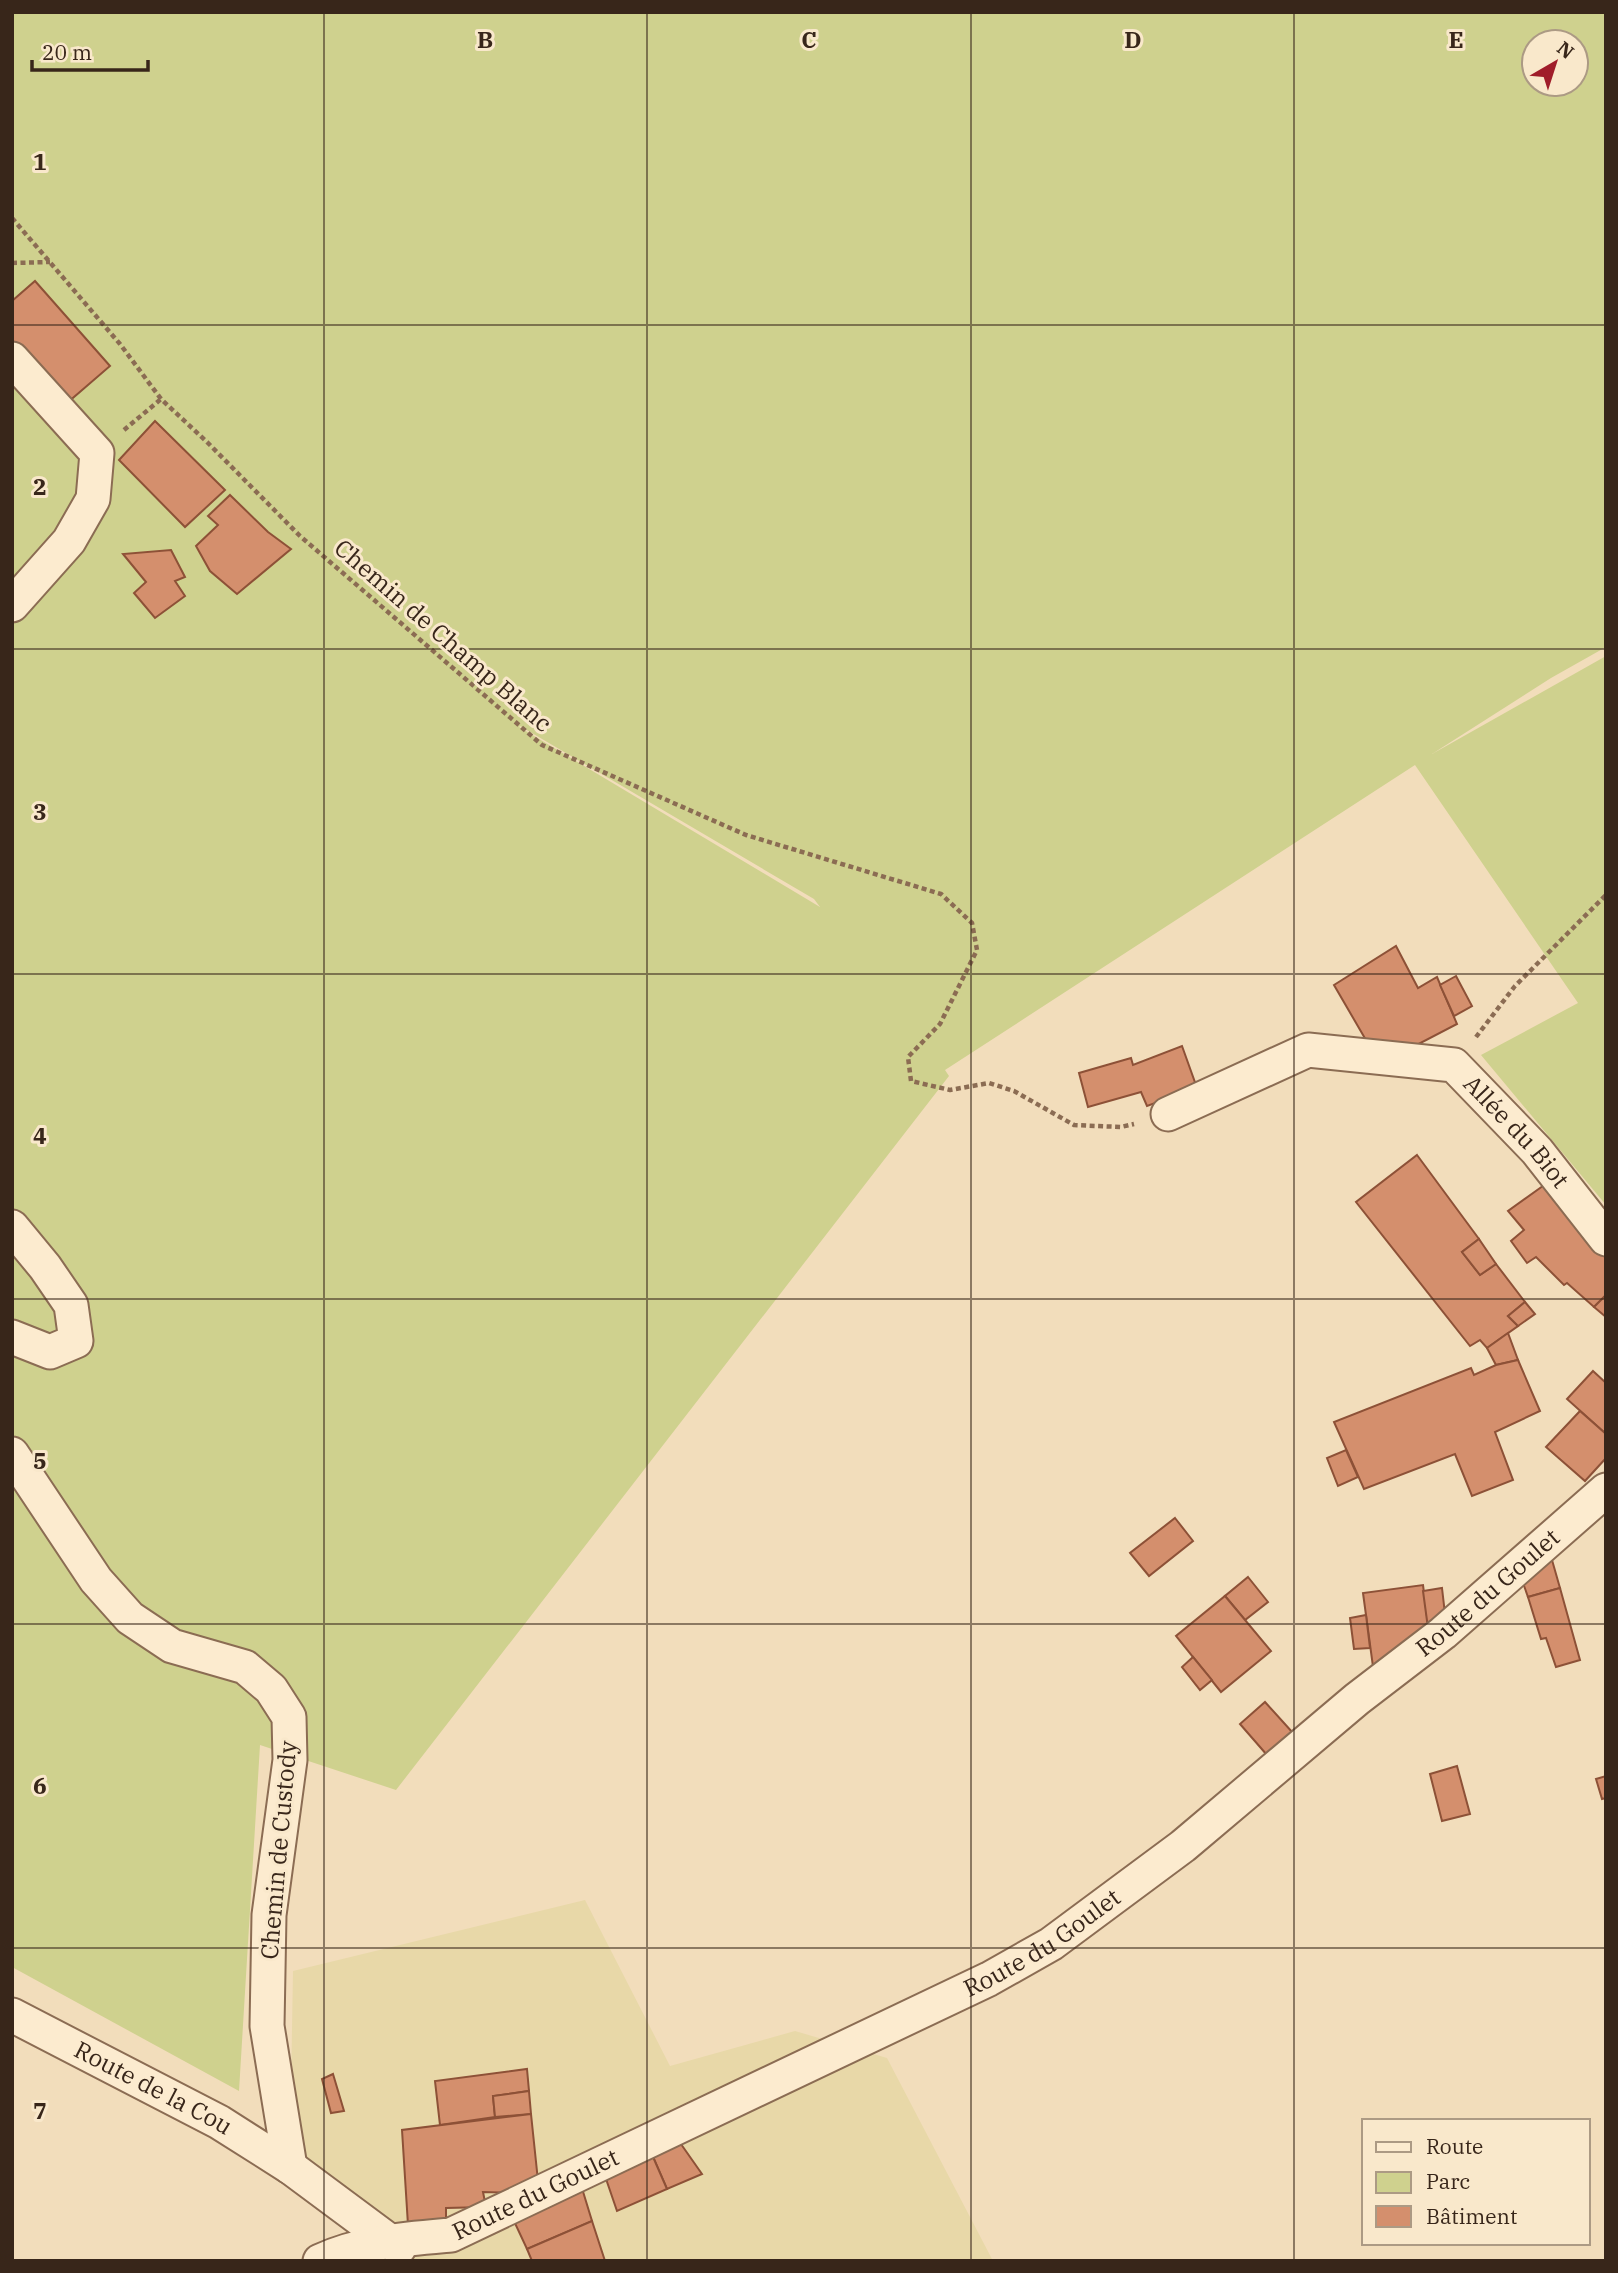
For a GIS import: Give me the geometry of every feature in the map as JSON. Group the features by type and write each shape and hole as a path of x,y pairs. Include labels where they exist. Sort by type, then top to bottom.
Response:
{"street":[{"path":"12,359 97,453 93,499 69,541 12,604"},
{"name":"Allée du Biot","path":"1168,1114 1308,1050 1454,1065 1536,1151 1606,1238"},
{"path":"12,1227 45,1267 71,1305 76,1341 50,1352 12,1337"},
{"name":"Chemin de Custody","path":"12,1454 96,1580 130,1618 172,1646 246,1667 271,1689 289,1717 290,1760 269,1915 267,2026 290,2167"},
{"name":"Route du Goulet","path":"320,2261 347,2249 389,2241 451,2235 989,1979 1051,1944 1183,1846 1357,1699 1443,1633 1606,1490"},
{"name":"Route de la Cou","path":"12,2015 219,2122 290,2167 415,2261"}],"path":[{"name":"Chemin de Champ Blanc","path":"12,218 120,344 161,399 300,536 541,745 747,835 941,894 972,923 977,950 940,1024 908,1057 911,1081 950,1090 989,1083 1014,1091 1074,1125 1121,1127 1168,1114"},
{"path":"12,263 50,262"},
{"path":"97,453 161,399"},
{"path":"1454,1065 1515,986 1606,895"}],"shaded area":[{"path":"585,1900 670,2066 795,2031 887,2058 993,2261 384,2261 290,2145 293,1971"}],"green space":[{"path":"12,12 1606,12 1606,647 1551,678 1432,754 1606,656 1606,1205 1481,1055 1578,1003 1415,765 945,1070 949,1076 396,1790 260,1745 239,2091 12,1967","holes":["520,726 814,899 820,907 519,727"]}],"building":[{"path":"35,281 110,366 67,403 12,340 12,301"},
{"path":"155,421 225,490 185,527 119,460"},
{"path":"230,495 268,532 291,549 237,594 210,571 196,546 218,525 208,516"},
{"path":"171,550 185,577 175,581 185,596 155,618 134,593 146,582 123,554"},
{"path":"1396,946 1418,988 1437,977 1457,1024 1409,1049 1370,1047 1334,985"},
{"path":"1456,976 1472,1006 1454,1016 1440,985"},
{"path":"1182,1046 1197,1088 1147,1106 1141,1092 1088,1107 1079,1073 1131,1058 1133,1065"},
{"path":"1417,1155 1479,1239 1462,1252 1480,1275 1496,1264 1525,1302 1508,1316 1518,1326 1487,1348 1480,1340 1470,1346 1356,1202"},
{"path":"1547,1183 1606,1255 1606,1295 1594,1307 1567,1283 1564,1285 1536,1257 1527,1263 1511,1241 1524,1230 1508,1211"},
{"path":"1479,1239 1496,1264 1480,1275 1462,1252"},
{"path":"1606,1295 1606,1317 1594,1307"},
{"path":"1525,1302 1535,1314 1518,1326 1508,1316"},
{"path":"1508,1333 1518,1360 1496,1365 1487,1348"},
{"path":"1518,1360 1540,1411 1495,1432 1513,1480 1472,1496 1455,1454 1364,1489 1334,1422 1471,1368 1474,1375 1496,1365"},
{"path":"1593,1371 1606,1383 1606,1434 1567,1399"},
{"path":"1580,1411 1606,1434 1606,1458 1585,1481 1546,1447"},
{"path":"1346,1450 1358,1477 1338,1486 1327,1458"},
{"path":"1175,1518 1193,1541 1149,1576 1130,1553"},
{"path":"1552,1560 1560,1588 1528,1597 1522,1580"},
{"path":"1248,1577 1268,1602 1245,1620 1225,1596"},
{"path":"1423,1585 1429,1632 1374,1674 1363,1593"},
{"path":"1442,1588 1445,1614 1428,1628 1423,1591"},
{"path":"1560,1588 1580,1660 1556,1667 1546,1638 1541,1639 1528,1597"},
{"path":"1225,1596 1271,1651 1221,1692 1176,1636"},
{"path":"1366,1615 1370,1648 1354,1649 1350,1618"},
{"path":"1193,1657 1212,1680 1200,1690 1182,1667"},
{"path":"1265,1702 1293,1733 1267,1755 1240,1724"},
{"path":"1457,1766 1470,1814 1442,1821 1430,1774"},
{"path":"1606,1776 1606,1798 1602,1799 1596,1779"},
{"path":"527,2069 529,2091 493,2096 495,2117 440,2125 435,2081"},
{"path":"333,2074 344,2111 331,2113 322,2079"},
{"path":"529,2091 531,2114 495,2117 493,2096"},
{"path":"531,2114 538,2181 515,2193 483,2192 486,2207 446,2208 446,2225 408,2225 402,2130"},
{"path":"676,2137 702,2174 667,2189 650,2150"},
{"path":"650,2150 667,2189 617,2211 604,2173"},
{"path":"581,2185 592,2221 527,2249 513,2219"},
{"path":"592,2221 605,2261 532,2261 527,2249"}]}
